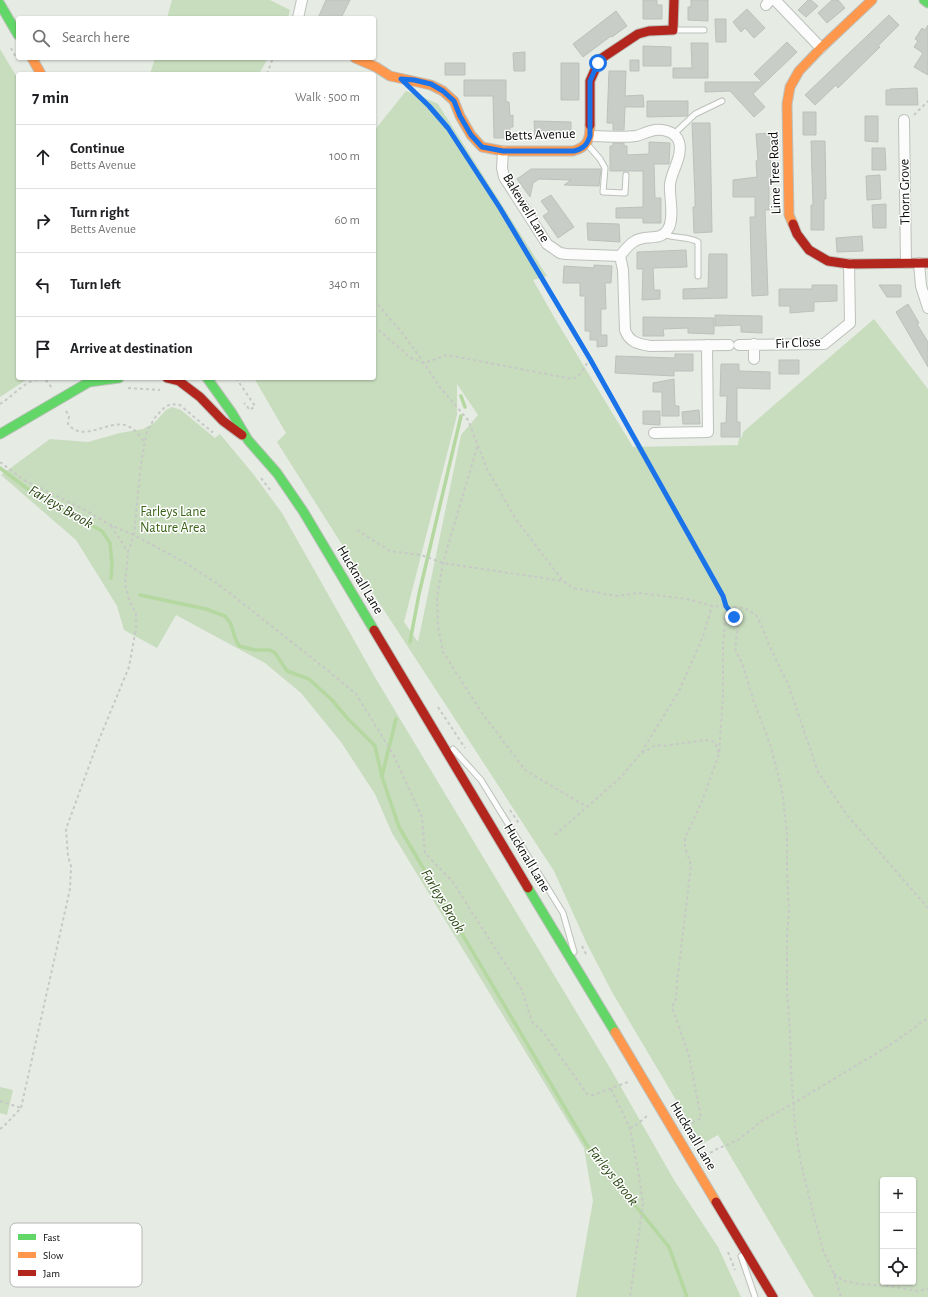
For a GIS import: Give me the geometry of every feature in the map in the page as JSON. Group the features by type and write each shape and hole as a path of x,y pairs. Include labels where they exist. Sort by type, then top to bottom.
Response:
{"main road":[{"path":"673,30 674,0"},
{"name":"Lime Tree Road","path":"872,0 800,70 790,87 787,104 789,215 797,234 809,250 828,261 849,264 923,263"},
{"path":"924,0 928,3"},
{"path":"0,4 16,31"},
{"name":"Betts Avenue","path":"359,60 390,76 431,84 443,91 454,101 460,116 471,135 482,147 503,151 574,151 581,149 589,140 590,81 598,63 602,58 638,34 649,31 673,30"},
{"path":"33,60 40,72"},
{"path":"0,434 90,380"},
{"name":"Hucknall Lane","path":"175,380 179,381 200,397 223,421 248,440"},
{"name":"Hucknall Lane","path":"208,380 232,413 248,440 277,474 302,511 773,1297"}],"street":[{"path":"298,16 302,0"},
{"path":"775,0 821,48"},
{"name":"Thorn Grove","path":"904,120 906,263"},
{"path":"589,140 637,136 652,130 666,130 674,134 679,142 679,154 670,184 671,222 668,229 664,234 655,238 641,238 635,241 620,256 623,270 624,330 627,336 634,342 641,345 707,345 708,432 654,433"},
{"name":"Bakewell Lane","path":"503,151 502,168 504,177 547,244 560,253 566,254 620,256"},
{"path":"923,263 921,286 928,308"},
{"name":"Fir Close","path":"707,345 824,344 850,323 849,264"},
{"path":"754,344 754,359"}],"lane":[{"path":"673,30 704,30"},
{"path":"674,134 695,114 722,101"},
{"path":"589,140 605,168 603,192 625,193 626,175"},
{"path":"664,234 672,238 694,240 698,242 698,276"},
{"path":"427,718 481,780 563,913 581,977"},
{"path":"731,1227 755,1297"}],"path":[{"path":"11,48 16,57"},
{"path":"267,72 272,60"},
{"path":"418,96 448,128 500,208 590,359 720,590 726,606 734,617 738,627 735,649 743,666 753,699 770,744 782,790 787,833 789,911 787,936 787,992 791,1071 801,1164 823,1250 834,1274 841,1297"},
{"path":"904,120 917,114 928,101"},
{"path":"376,302 399,329 439,386 468,420 487,469 516,521 563,582 573,588 616,596 639,593 687,599 712,606 745,608 756,615 788,684 818,772 847,815 928,908"},
{"path":"376,328 411,358 424,363 447,355 573,379 580,374 590,359"},
{"path":"0,404 32,380"},
{"path":"46,380 69,416 68,424 70,427 81,432 96,431 123,424 137,432 145,443"},
{"path":"237,380 255,406 250,410 243,403"},
{"path":"122,388 166,391"},
{"path":"0,1129 21,1108 70,889 71,866 68,856 66,830 96,747 129,668 136,628 136,614 129,600 126,584 128,552 134,535 141,463 148,431 156,416 164,407 171,404 180,405 212,432"},
{"path":"477,446 443,563 437,597 438,626 443,652 482,713 525,770 587,807"},
{"path":"0,462 24,480 87,511 110,525 134,535 184,562 218,584 356,694 393,754 422,817 425,853 452,881 522,990 532,1022 543,1032 587,1094 593,1095 629,1082"},
{"path":"110,525 128,552"},
{"path":"357,530 390,551 421,555 443,563 563,582"},
{"path":"555,835 621,777 641,754 679,691 702,639 712,606"},
{"path":"690,1124 701,1118 689,1056 672,1007 677,993 691,866 685,848 685,838 702,801 719,754 723,696 723,646 726,606"},
{"path":"641,754 656,745 662,746 707,740 715,742 719,754"},
{"path":"703,1158 717,1149 738,1140 762,1121 887,1047 928,1018"},
{"path":"612,1089 630,1128 643,1204 630,1297"},
{"path":"0,1101 21,1108"},
{"path":"630,1128 634,1127 649,1114"},
{"path":"834,1274 844,1281 860,1284 890,1286 916,1291 928,1289"}],"green space":[{"path":"172,0 270,0 290,10 288,16 168,16"},
{"path":"0,49 16,76 16,380 26,380 0,397"},
{"path":"154,60 267,60 260,72 151,72"},
{"path":"406,91 438,104 547,276 533,280 633,447 738,445 739,438 742,437 743,432 874,319 928,389 928,1297 814,1297 718,1135 702,1144 612,992 587,944 554,871 365,581 277,442 286,433 255,380 376,380 376,128","holes":["457,384 478,415 461,435 418,642 404,622 457,415"]},
{"name":"Farleys Lane Nature Area","path":"172,407 181,410 215,438 220,434 254,475 282,513 376,679 610,1068 674,1180 718,1247 741,1297 576,1297 593,1201 584,1148 392,833 375,794 341,742 301,693 265,663 176,615 157,648 124,630 117,606 76,540 1,475 50,439 88,442 120,433 143,429 154,423 166,410"},
{"path":"0,1087 13,1090 7,1115 0,1113"}],"building":[{"path":"326,0 350,0 342,16 319,16"},
{"path":"643,0 657,0 657,5 662,5 662,19 643,19"},
{"path":"691,0 708,0 708,21 688,20 688,7 691,7"},
{"path":"808,0 811,0 818,6 806,17 798,10"},
{"path":"832,0 838,0 845,8 827,23 818,13"},
{"path":"747,9 765,28 754,38 745,28 741,32 733,22"},
{"path":"616,11 627,26 583,57 573,44"},
{"path":"889,15 899,25 878,46 880,47 838,88 836,85 815,105 805,95"},
{"path":"715,19 726,19 726,42 716,42"},
{"path":"928,25 928,75 914,67 923,53 914,47 918,41 915,39 922,28 925,30"},
{"path":"787,42 797,52 753,94 765,107 754,117 730,91 705,92 705,82 762,82 754,74"},
{"path":"691,43 708,43 708,78 673,78 673,68 692,68"},
{"path":"643,46 671,47 671,66 643,66"},
{"path":"525,52 525,71 514,71 513,53"},
{"path":"630,60 639,60 639,71 630,71"},
{"path":"445,63 465,63 465,75 445,75"},
{"path":"561,63 579,63 579,100 561,100"},
{"path":"609,71 626,71 625,96 643,95 644,107 625,107 624,130 613,130 613,123 607,123"},
{"path":"464,80 506,80 506,102 509,102 510,116 513,115 513,127 510,127 510,138 494,138 493,96 464,96"},
{"path":"917,88 918,105 886,105 886,90"},
{"path":"647,101 688,101 688,115 647,117"},
{"path":"803,112 816,112 816,135 803,135"},
{"path":"865,116 878,116 878,142 865,141"},
{"path":"534,121 571,122 571,139 535,138"},
{"path":"692,123 710,123 712,232 694,233 693,207 695,207 695,196"},
{"path":"770,133 771,181 769,181 769,210 765,210 768,295 752,296 750,217 755,217 755,197 733,197 733,180 757,177 756,161 758,160 756,134"},
{"path":"811,141 825,141 826,199 824,199 824,230 811,230 811,205 813,205"},
{"path":"649,142 670,143 669,164 654,164 655,198 661,198 661,223 643,223 643,218 616,218 616,208 643,207 643,171 610,171 610,146 613,146 613,143 624,143 624,146 627,146 627,155 649,154"},
{"path":"872,148 885,148 886,170 872,170"},
{"path":"531,169 601,169 599,186 564,185 571,180 539,179 533,183 530,197 517,179"},
{"path":"880,175 881,199 867,200 866,176"},
{"path":"551,195 574,227 558,238 543,216 549,212 541,201"},
{"path":"886,204 886,228 873,228 872,205"},
{"path":"587,223 619,224 620,242 588,240"},
{"path":"862,236 863,251 837,252 836,238"},
{"path":"686,250 687,267 653,268 654,290 660,290 660,299 642,300 643,269 637,269 637,252"},
{"path":"709,254 727,254 727,298 683,299 683,289 708,288"},
{"path":"594,265 612,266 611,283 605,283 606,309 601,309 601,335 607,335 607,346 597,347 597,340 590,340 590,331 585,331 585,296 580,296 580,283 563,283 564,266 594,268"},
{"path":"812,285 837,285 837,301 814,302 814,311 790,313 790,306 779,306 779,289 812,289"},
{"path":"879,285 901,285 901,297 887,297"},
{"path":"908,304 919,323 917,324 928,342 928,367 896,312"},
{"path":"715,315 762,316 762,333 741,332 741,325 715,326"},
{"path":"643,317 714,318 714,334 688,333 688,328 663,329 664,336 643,336"},
{"path":"675,354 693,354 693,371 674,371 674,376 615,373 616,356 675,358"},
{"path":"779,360 799,360 799,374 779,374"},
{"path":"721,364 739,364 739,371 770,372 770,389 737,388 737,422 740,422 740,437 721,437 721,423 726,423 727,396 720,396"},
{"path":"674,379 675,406 679,406 679,416 662,416 662,392 653,392 653,383"},
{"path":"699,410 700,424 683,424 682,412"},
{"path":"643,411 660,411 660,425 643,424"}],"waterway":[{"path":"461,396 465,407"},
{"path":"410,642 419,594 461,416"},
{"name":"Farleys Brook","path":"0,468 33,493 102,531 110,543 112,565 111,578"},
{"name":"Farleys Brook","path":"140,595 206,609 225,616 231,624 239,646 255,650 270,650 275,653 287,671 309,679 332,700 348,719 375,746 382,777 399,827 588,1147 669,1247 687,1297"},
{"path":"382,776 396,719"}],"traffic: fast":[{"path":"924,0 928,3"},
{"path":"0,4 16,32"},
{"path":"0,434 90,380"},
{"path":"89,382 104,380"},
{"path":"208,380 232,413 248,440 277,473 303,511 374,630"},
{"path":"528,888 615,1032"}],"traffic: slow":[{"path":"793,224 789,215 787,104 790,87 799,71 872,0"},
{"path":"33,60 40,72"},
{"path":"360,60 376,67 390,76 431,85 443,91 454,101 460,116 471,135 482,147 503,151 573,151 582,147 587,142 589,138 590,125"},
{"path":"615,1032 716,1202"}],"traffic: jam":[{"path":"590,125 590,81 598,63 602,58 638,34 649,31 673,30 674,0"},
{"path":"793,224 797,234 809,250 828,261 849,264 928,263"},
{"path":"175,380 179,381 200,397 223,421 242,435"},
{"path":"374,630 528,888"},
{"path":"716,1202 773,1297"}],"route":[{"path":"598,63 590,81 590,136 587,144 581,149 574,151 503,151 482,147 471,135 460,116 454,101 443,91 431,84 401,79 429,106 448,128 500,208 590,359 700,554 723,596 726,606 734,617"}]}
